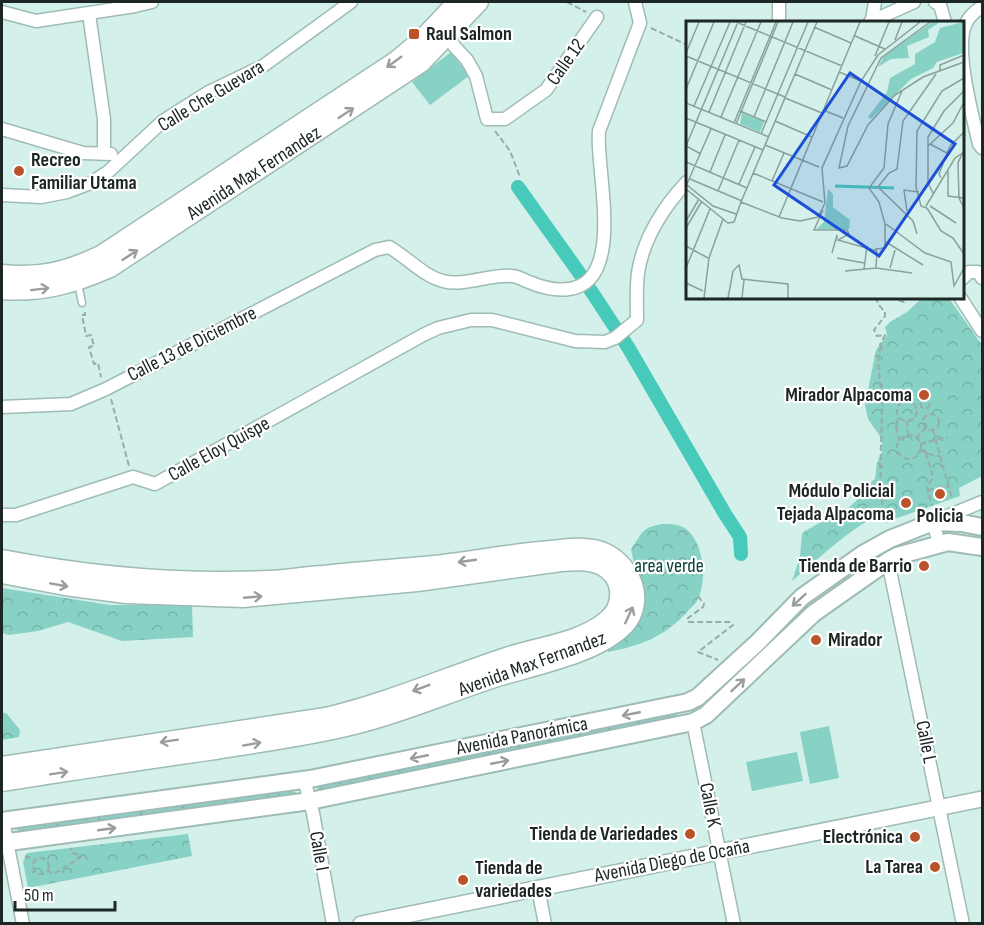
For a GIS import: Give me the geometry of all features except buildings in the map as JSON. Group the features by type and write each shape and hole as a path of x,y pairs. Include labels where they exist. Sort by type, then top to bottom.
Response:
{"main road":[{"name":"Avenida Max Fernandez","path":"2,290 34,291 76,275 110,268 421,63 457,2"},
{"name":"Avenida Max Fernandez","path":"443,29 479,2"},
{"name":"Avenida Max Fernandez","path":"2,274 76,275"},
{"name":"Avenida Panorámica","path":"2,821 304,779 688,702 698,697 744,655 802,597 862,554 933,514 982,527"},
{"name":"Avenida Panorámica","path":"4,843 310,801 693,722 706,715 814,613 888,561 897,556 948,542 982,547"},
{"path":"882,543 888,561"},
{"name":"Avenida Max Fernandez","path":"2,559 219,589 243,598 372,587 503,562 591,563 609,571 615,579 620,595 619,603 608,619 591,630 350,719 246,745 2,782"},
{"name":"Avenida Max Fernandez","path":"2,574 65,586 126,594 219,589"},
{"path":"688,702 693,722"},
{"name":"Avenida Max Fernandez","path":"2,766 326,717 350,719"}],"street":[{"path":"2,12 36,21 153,2"},
{"name":"Calle Che Guevara","path":"2,195 41,197 68,192 91,183 124,157 163,121 207,93 263,66 351,2"},
{"path":"635,2 640,23"},
{"path":"779,21 780,2"},
{"path":"871,21 875,2"},
{"path":"871,21 914,2"},
{"path":"935,2 940,5 945,21"},
{"path":"963,31 969,18 982,7"},
{"path":"89,14 104,119 104,153"},
{"name":"Calle 12","path":"486,119 505,119 546,90 597,17"},
{"name":"Calle 13 de Diciembre","path":"2,407 71,404 375,250 389,247 444,282 494,275 515,276 553,289 577,288 590,278 598,267 605,224 603,179 598,144 599,131 640,23"},
{"path":"443,29 467,60 476,76 486,119"},
{"path":"963,58 977,113 982,148"},
{"path":"2,129 83,153 104,153 124,157"},
{"name":"Calle Eloy Quispe","path":"2,515 16,515 133,477 155,484 438,328 462,322 492,320 574,341 605,342 615,338 637,320 638,273 645,246 658,221 686,183"},
{"path":"963,278 969,272 978,272 982,278"},
{"path":"961,298 982,332"},
{"path":"939,544 933,514 982,502"},
{"name":"Calle L","path":"888,561 963,924"},
{"name":"Calle K","path":"693,722 734,924"},
{"name":"Calle I","path":"304,779 333,924"},
{"name":"Avenida Diego de Ocaña","path":"361,924 982,799"},
{"path":"2,821 4,843 23,924"},
{"path":"538,888 545,924"}],"lane":[{"path":"76,275 82,303"}],"path":[{"path":"567,2 597,17"},
{"path":"640,23 686,45"},
{"path":"486,119 510,151 520,177"},
{"path":"879,298 878,304 885,312 885,316 874,330 877,336 885,335 880,345 884,348 880,349 878,362 882,397 881,482 885,515 889,526"},
{"path":"893,298 904,302 906,298"},
{"path":"82,303 86,336 91,335 94,346 89,347 94,364 98,363 103,383"},
{"path":"921,406 922,400 927,400 930,405 923,422 926,428 933,430"},
{"path":"908,435 916,438 920,444 920,450 916,457 905,459 897,451 899,441 896,427 897,409 903,401 910,401 917,408"},
{"path":"112,403 133,477"},
{"path":"917,408 921,406"},
{"path":"921,406 927,409"},
{"path":"898,417 907,421 915,418 917,408"},
{"path":"928,414 935,415 939,419 938,426 933,430"},
{"path":"907,421 908,435"},
{"path":"916,438 926,428"},
{"path":"933,430 951,499"},
{"path":"899,441 908,435"},
{"path":"920,444 948,437"},
{"path":"920,450 935,456 941,455"},
{"path":"926,453 933,477 927,487 933,514"},
{"path":"927,490 949,486"},
{"path":"699,596 704,604 703,608 688,618 688,622 730,622 734,625 698,652 723,662"},
{"path":"47,870 54,874 81,857 81,855 72,853 71,848"},
{"path":"25,856 36,860 45,859 49,866 42,874 35,871 33,864 36,860"}],"green space":[{"path":"451,52 469,76 430,105 412,82"},
{"path":"922,298 949,298 982,345 982,476 959,488 960,496 889,521 889,510 877,515 839,541 792,581 800,557 802,533 845,511 856,501 863,488 875,479 877,463 882,452 882,439 868,419 865,405 876,350 887,335 885,327"},
{"name":"area verde","path":"662,524 685,528 696,542 703,573 697,601 680,620 652,639 608,652 607,640 636,573 631,549 646,529"},
{"path":"2,588 110,605 192,605 193,637 122,641 68,622 38,631 9,635 2,633"},
{"path":"2,712 7,714 20,730 19,737 2,740"},
{"path":"677,714 678,717 317,789 318,786"},
{"path":"829,726 839,778 810,784 800,732"},
{"path":"797,752 803,781 752,791 746,762"},
{"path":"294,791 296,793 294,795 18,832 17,830 18,828"},
{"path":"188,834 192,856 28,888 23,862 27,853"}],"waterway":[{"path":"518,187 580,274 628,347 740,537 741,554"}],"place":[{"name":"Raul Salmon","path":"414,34"},
{"name":"Recreo Familiar Utama","path":"19,171"},
{"name":"Mirador Alpacoma","path":"924,395"},
{"name":"Policia","path":"940,494"},
{"name":"Módulo Policial Tejada Alpacoma","path":"906,503"},
{"name":"Tienda de Barrio","path":"924,566"},
{"name":"Mirador","path":"816,640"},
{"name":"Tienda de Variedades","path":"690,834"},
{"name":"Electrónica","path":"915,837"},
{"name":"La Tarea","path":"935,867"},
{"name":"Tienda de variedades","path":"463,880"}]}
